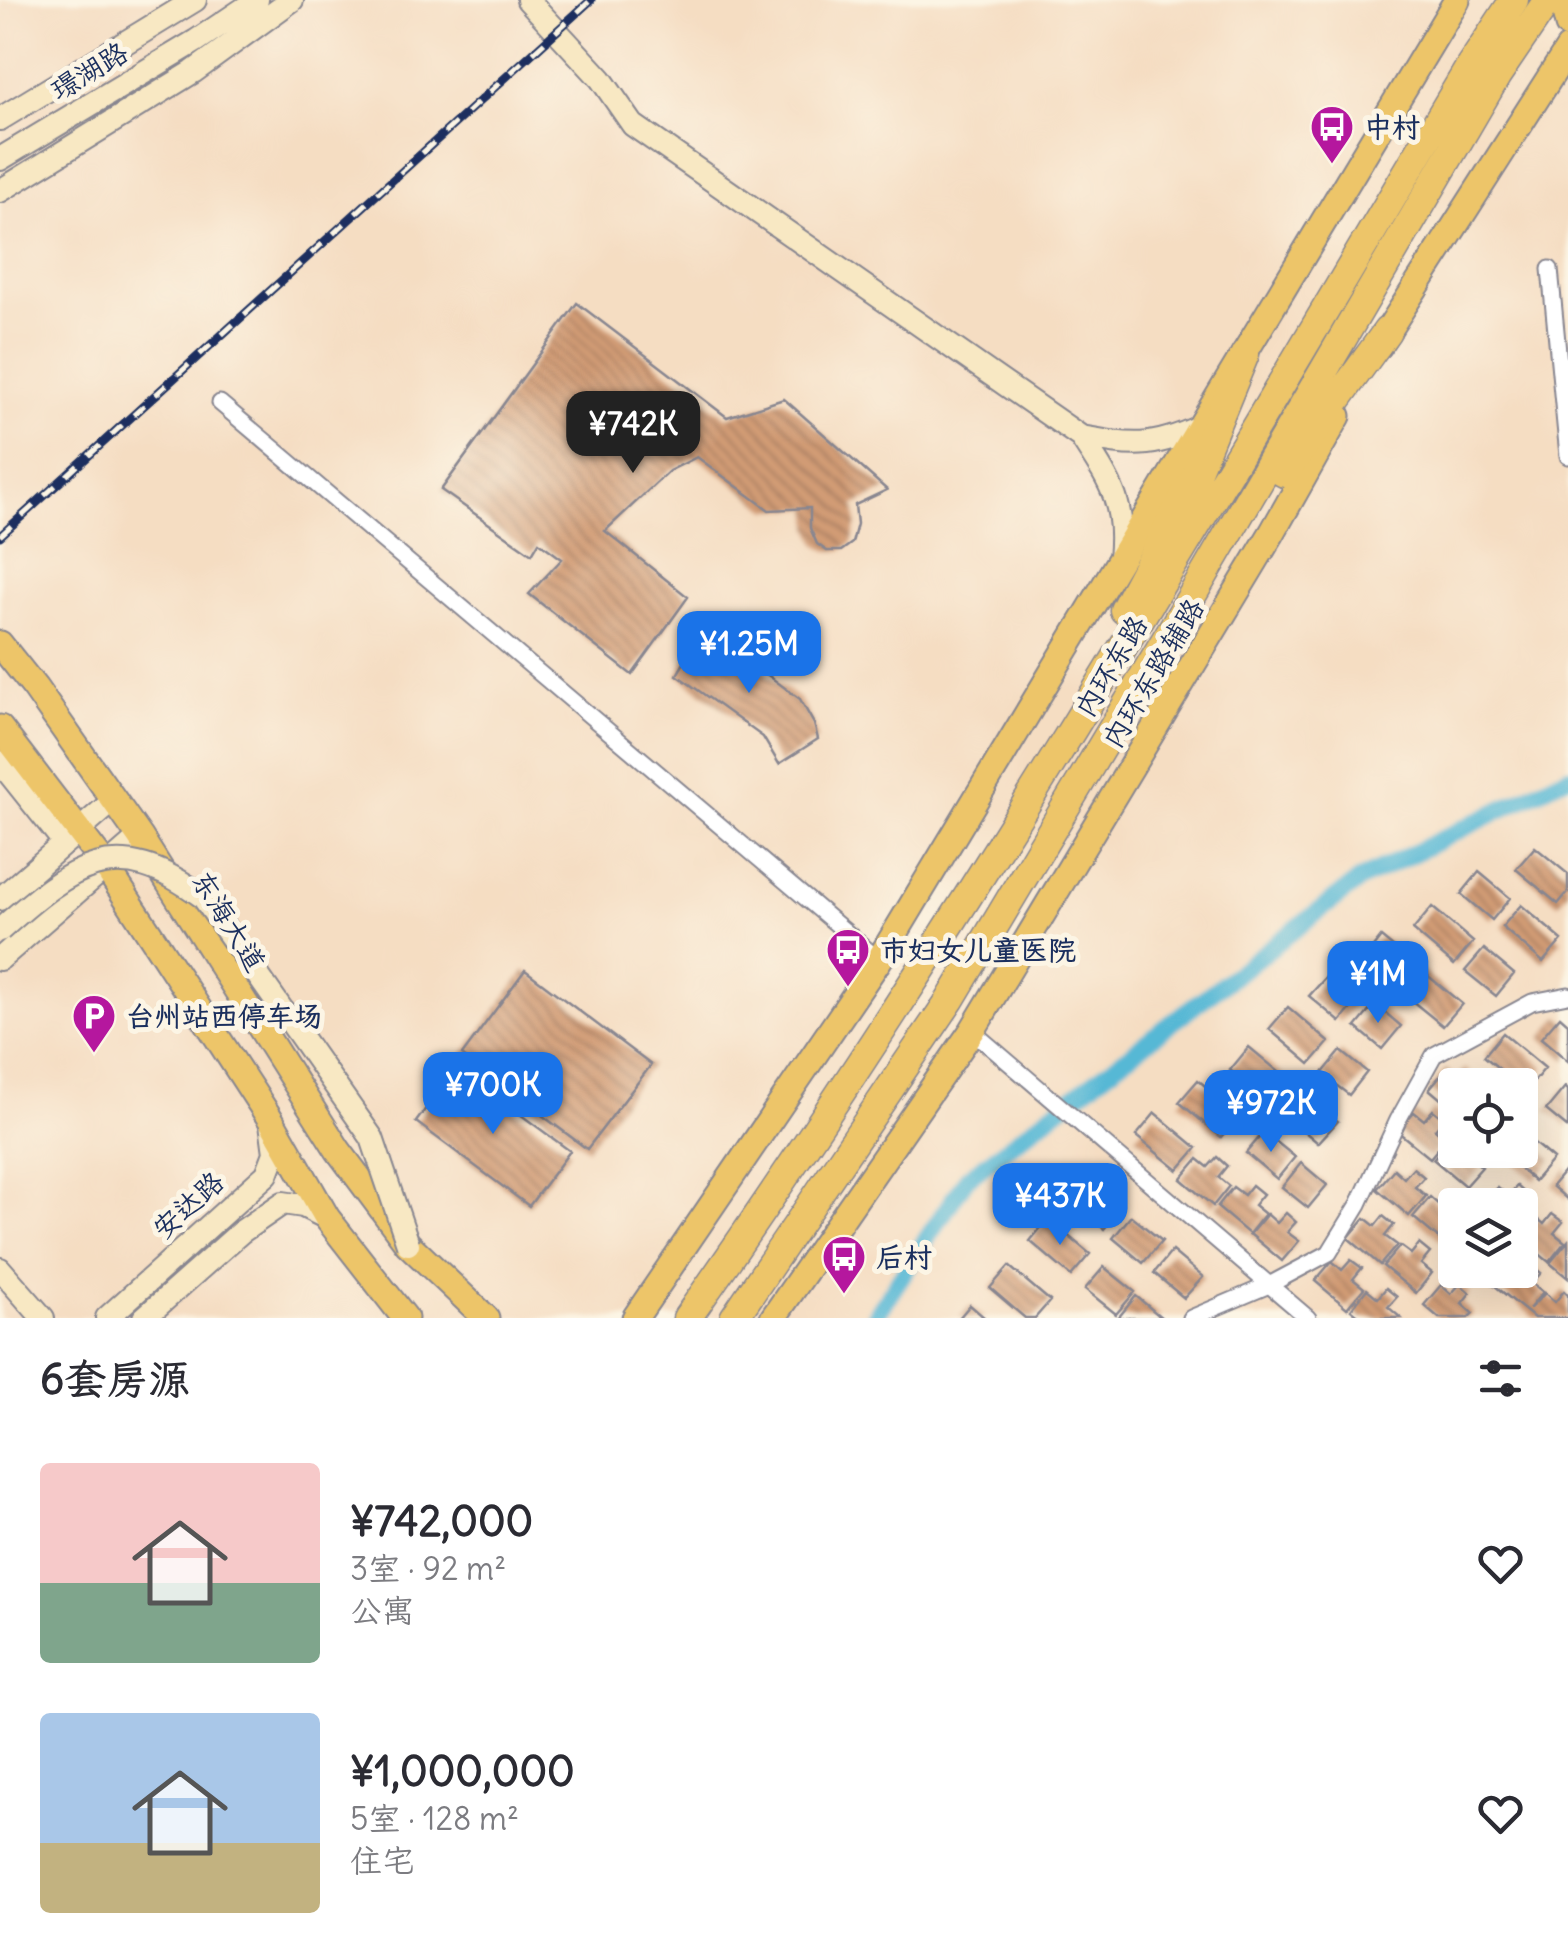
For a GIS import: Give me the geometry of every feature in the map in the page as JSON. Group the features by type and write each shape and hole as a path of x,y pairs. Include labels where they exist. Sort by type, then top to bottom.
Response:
{"highway":[{"name":"内环东路","path":"687,1318 923,966 1089,703 1471,65 1514,0"},
{"name":"内环东路","path":"737,1318 950,1000 1497,75 1548,0"},
{"path":"1190,599 1252,521 1323,415 1387,331"},
{"path":"1089,703 1114,628 1194,478 1245,354"},
{"path":"668,1318 772,1196"}],"main road":[{"path":"635,1318 879,960 1457,0"},
{"path":"1562,0 1568,25"},
{"name":"内环东路辅路","path":"774,1318 972,1031 1272,533 1387,331 1568,48"},
{"name":"东海大道","path":"0,644 140,837 338,1150 408,1244 486,1318"},
{"path":"0,728 72,834 106,864 271,1120 328,1218 405,1318"}],"street":[{"name":"璟湖路","path":"0,119 195,0"},
{"name":"璟湖路","path":"0,159 196,42 257,0"},
{"path":"0,191 193,72 292,0"},
{"path":"528,0 601,79 632,125 1081,437 1112,483 1124,526 1120,565"},
{"path":"1550,270 1568,456"},
{"path":"220,403 879,960"},
{"path":"1081,437 1129,445 1165,442 1200,426"},
{"path":"0,762 72,834"},
{"path":"0,899 114,801"},
{"path":"0,960 140,837"},
{"path":"0,930 45,890 100,862 152,865 204,896 372,1138 408,1244"},
{"path":"1191,1318 1269,1285 1329,1253 1360,1204 1398,1120 1434,1056 1532,1002 1568,994"},
{"path":"972,1031 1308,1318"},
{"name":"安达路","path":"107,1318 267,1174 275,1153 271,1120"},
{"name":"安达路","path":"144,1318 241,1232 283,1204 302,1206 328,1218"},
{"path":"0,1270 44,1318"}],"building":[{"path":"577,303 727,417 784,399 887,490 855,505 857,524 852,543 841,551 827,551 817,544 810,528 810,508 769,510 697,457 669,471 605,531 688,597 632,675 529,594 562,559 539,542 532,554 441,490"},
{"path":"704,628 800,699 818,739 779,764 763,737 677,675"},
{"path":"1535,847 1568,874 1568,892 1558,904 1516,869"},
{"path":"1479,872 1510,898 1492,920 1461,894"},
{"path":"1521,905 1562,940 1543,962 1502,927"},
{"path":"1432,907 1473,942 1454,965 1413,930"},
{"path":"1381,937 1412,963 1394,985 1363,960"},
{"path":"1484,949 1514,974 1496,996 1465,971"},
{"path":"1420,969 1462,1004 1443,1026 1401,992"},
{"path":"525,970 651,1065 587,1149 462,1055"},
{"path":"1328,975 1358,1000 1340,1022 1309,996"},
{"path":"1375,1004 1401,1026 1382,1049 1356,1027"},
{"path":"1288,1007 1329,1042 1310,1064 1269,1029"},
{"path":"1560,1016 1568,1023 1568,1061 1541,1038"},
{"path":"1503,1033 1545,1068 1538,1076 1538,1068 1498,1068 1484,1056"},
{"path":"1249,1047 1291,1082 1271,1105 1230,1070"},
{"path":"1341,1051 1367,1072 1349,1095 1322,1074"},
{"path":"456,1067 570,1151 529,1206 416,1122"},
{"path":"1438,1078 1438,1097 1429,1089"},
{"path":"1198,1080 1240,1115 1221,1137 1179,1102"},
{"path":"1296,1086 1338,1121 1318,1143 1277,1108"},
{"path":"1565,1087 1568,1090 1568,1128 1546,1110"},
{"path":"1433,1110 1438,1114 1438,1148 1430,1158 1397,1131 1414,1112 1424,1120"},
{"path":"1155,1113 1197,1148 1178,1170 1136,1136"},
{"path":"1264,1132 1295,1157 1277,1179 1246,1153"},
{"path":"1538,1146 1553,1159 1534,1181 1519,1168 1538,1168"},
{"path":"1217,1157 1227,1166 1218,1177 1229,1186 1213,1206 1181,1179 1198,1159 1208,1167"},
{"path":"1301,1163 1327,1185 1308,1208 1282,1187"},
{"path":"1568,1167 1568,1200 1552,1186"},
{"path":"1413,1168 1424,1177 1415,1187 1426,1196 1409,1216 1377,1189 1394,1169 1404,1178"},
{"path":"1444,1168 1481,1168 1465,1186"},
{"path":"1082,1171 1123,1206 1104,1229 1063,1194"},
{"path":"1252,1185 1263,1194 1254,1205 1265,1214 1249,1234 1217,1207 1233,1187 1244,1195"},
{"path":"1430,1197 1438,1204 1438,1238 1413,1217"},
{"path":"1286,1213 1296,1222 1287,1232 1299,1241 1282,1261 1250,1234 1267,1214 1277,1223"},
{"path":"1552,1214 1563,1222 1554,1233 1565,1242 1549,1262 1538,1253 1538,1219 1544,1224"},
{"path":"1131,1216 1162,1241 1143,1263 1113,1238"},
{"path":"1383,1216 1394,1225 1385,1236 1397,1245 1380,1265 1348,1238 1365,1218 1375,1226"},
{"path":"1048,1219 1090,1254 1071,1276 1030,1241"},
{"path":"1568,1241 1568,1278 1550,1263"},
{"path":"1419,1244 1430,1253 1421,1264 1432,1273 1416,1293 1383,1266 1400,1246 1411,1254"},
{"path":"1172,1251 1203,1277 1184,1298 1154,1273"},
{"path":"1351,1260 1362,1268 1353,1279 1364,1288 1347,1308 1315,1281 1332,1261 1342,1270"},
{"path":"1009,1266 1050,1301 1035,1318 1025,1318 990,1288"},
{"path":"1104,1267 1135,1292 1116,1314 1085,1289"},
{"path":"1386,1288 1397,1297 1388,1307 1401,1318 1362,1318 1351,1309 1367,1289 1378,1298"},
{"path":"1438,1288 1451,1294 1456,1288 1470,1293 1462,1303 1473,1313 1468,1318 1439,1318 1424,1305"},
{"path":"1498,1288 1538,1288 1543,1292 1529,1309 1545,1293 1555,1302 1564,1291 1568,1295 1568,1318 1534,1318"},
{"path":"1136,1296 1162,1318 1118,1318"},
{"path":"970,1305 985,1318 959,1318"}],"waterway":[{"path":"874,1318 967,1178 1360,880 1568,776"}],"railway":[{"path":"0,536 591,0"}],"place":[{"name":"中村","path":"1332,165"},
{"name":"市妇女儿童医院","path":"848,988"},
{"name":"台州站西停车场","path":"94,1054"},
{"name":"后村","path":"844,1295"}]}
